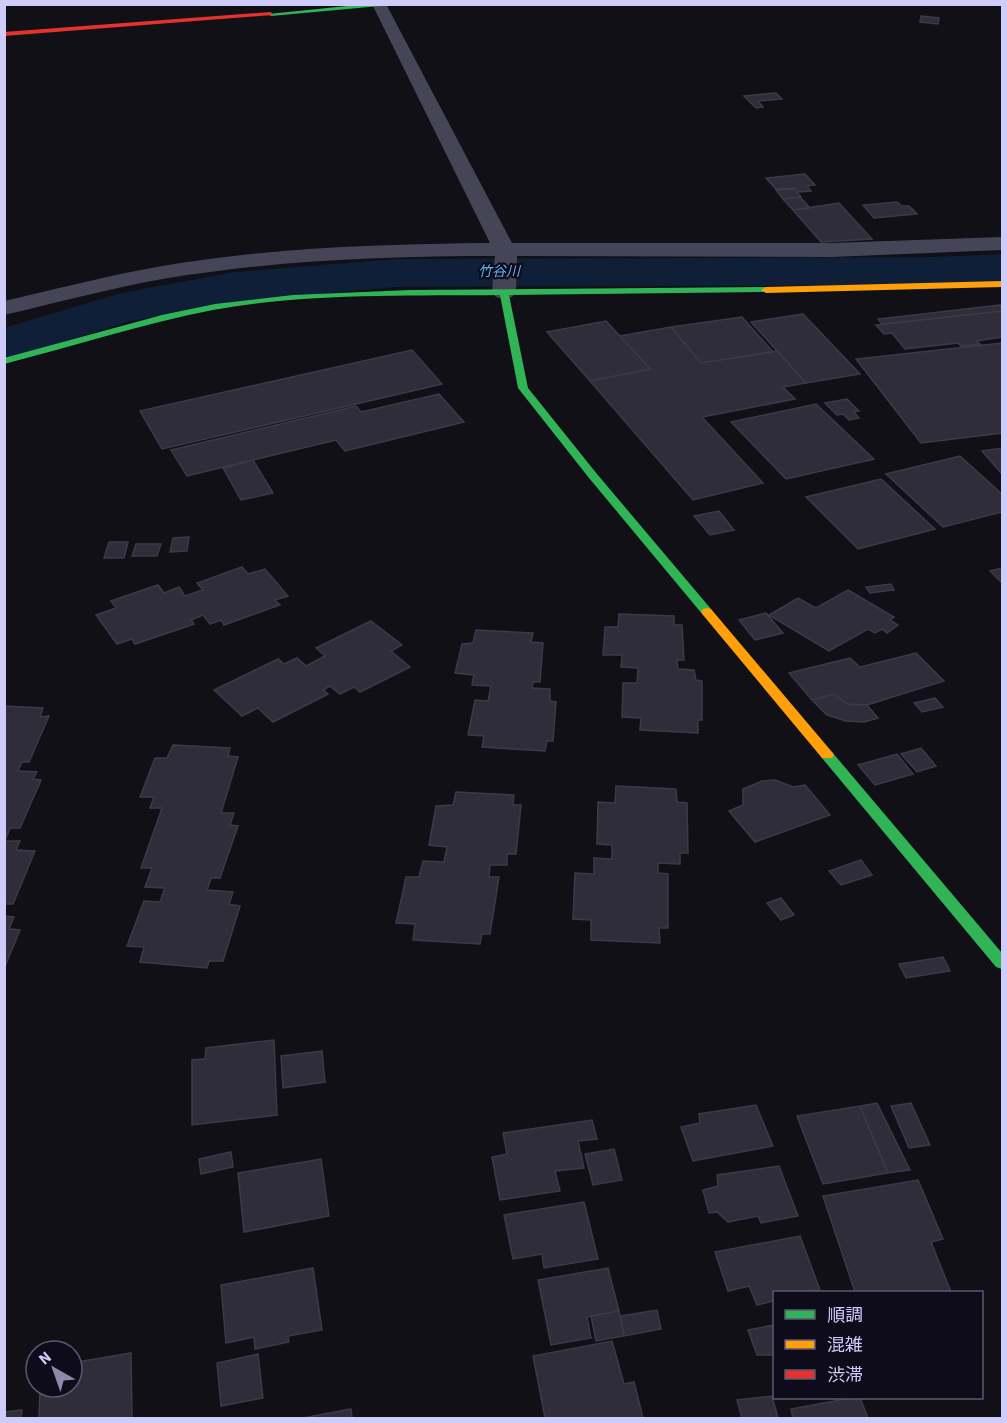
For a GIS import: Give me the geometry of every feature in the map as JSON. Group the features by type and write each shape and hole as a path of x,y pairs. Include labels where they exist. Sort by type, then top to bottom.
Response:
{"street":[{"path":"4,34 399,4"},
{"path":"379,5 505,252 505,289 524,388 593,476 1002,963"},
{"path":"4,308 112,282 211,265 313,256 505,252 804,251 1002,244"},
{"path":"4,361 123,326 214,307 325,296 505,289 910,288 1002,284"}],"building":[{"path":"921,16 939,18 938,24 920,22"},
{"path":"776,93 782,99 758,101 763,107 756,108 744,96"},
{"path":"805,174 815,185 807,186 811,191 799,192 796,188 776,189 766,178"},
{"path":"794,189 801,197 783,199 776,190"},
{"path":"800,197 810,208 793,210 783,199"},
{"path":"897,202 902,206 909,206 917,214 874,218 863,205"},
{"path":"839,203 872,239 821,242 793,210"},
{"path":"1000,305 1002,311 882,324 878,319"},
{"path":"1002,311 1002,337 976,341 980,344 961,346 958,343 905,349 892,333 884,334 876,325"},
{"path":"803,314 860,374 806,383 751,322"},
{"path":"742,317 773,352 701,363 671,327"},
{"path":"606,321 650,369 590,381 547,332"},
{"path":"671,327 701,363 777,351 806,383 783,387 795,399 702,417 763,483 693,500 590,381 650,369 620,336"},
{"path":"1002,343 1002,433 921,443 856,359"},
{"path":"412,350 442,384 162,449 140,411"},
{"path":"439,394 464,422 345,451 336,440 187,476 171,450 356,406 361,412"},
{"path":"847,399 859,411 854,412 859,418 849,420 843,414 837,415 825,403"},
{"path":"816,404 874,459 786,479 731,422"},
{"path":"1002,448 1002,474 982,451"},
{"path":"960,456 1002,494 1002,512 943,527 886,474"},
{"path":"253,460 273,493 241,500 223,468"},
{"path":"881,479 935,529 858,549 806,497"},
{"path":"719,511 734,530 710,535 694,516"},
{"path":"189,537 187,551 170,552 173,538"},
{"path":"109,542 128,542 124,558 104,558"},
{"path":"136,544 161,544 157,556 132,556"},
{"path":"242,567 248,574 265,569 288,596 275,600 280,605 224,625 221,620 210,624 203,615 191,620 194,624 135,644 132,639 117,644 96,615 116,608 111,601 158,585 164,593 179,587 185,596 203,590 197,583"},
{"path":"1002,568 1002,583 990,571"},
{"path":"891,584 894,590 870,593 866,587"},
{"path":"848,590 894,617 890,620 898,625 887,633 882,629 875,633 868,629 829,651 769,615 798,598 816,608"},
{"path":"766,613 783,633 755,640 739,620"},
{"path":"619,614 674,616 674,625 682,625 684,660 677,660 678,669 694,670 696,680 702,681 702,720 698,720 698,733 640,730 641,718 622,717 623,683 637,683 638,668 621,667 622,655 603,655 605,627 618,627"},
{"path":"371,621 402,645 391,651 410,667 360,692 354,687 340,694 330,686 323,690 328,694 273,722 258,708 242,716 214,690 278,659 284,664 297,658 306,666 325,656 316,648"},
{"path":"476,630 533,633 531,642 543,643 540,682 533,682 532,688 550,689 550,701 556,702 553,741 547,741 545,751 482,747 484,736 468,735 475,700 488,701 491,686 472,685 474,675 455,673 462,644 473,643"},
{"path":"916,653 944,681 867,705 847,704 834,694 812,700 789,673 850,658 860,667"},
{"path":"834,694 847,704 867,705 878,718 864,722 846,721 827,715 812,700"},
{"path":"935,698 943,707 922,712 914,703"},
{"path":"4,706 43,708 40,717 49,716 29,762 22,762 18,771 37,772 33,779 41,780 20,828 10,828 5,841 20,841 16,850 35,851 13,904 4,904"},
{"path":"173,745 230,748 228,756 238,757 221,813 234,813 230,825 238,826 220,878 211,878 207,890 233,892 229,904 240,906 223,961 209,961 207,968 140,962 144,947 127,946 144,901 160,902 165,888 145,887 152,868 141,868 162,808 150,808 154,797 140,797 155,758 167,758"},
{"path":"921,748 936,766 917,772 901,754"},
{"path":"897,754 913,774 875,785 858,765"},
{"path":"775,780 793,787 805,785 830,815 755,842 729,811 743,805 743,789 762,781"},
{"path":"616,786 676,789 677,802 687,803 688,853 680,853 680,864 658,863 658,873 668,874 668,928 659,928 660,943 591,940 591,920 573,919 575,873 594,874 594,858 612,859 612,845 597,844 598,802 615,803"},
{"path":"456,792 514,795 513,805 521,805 516,854 507,854 507,865 490,865 489,877 499,877 490,934 482,934 480,944 413,940 415,924 396,923 406,877 419,877 423,861 444,862 447,847 429,845 436,806 453,805"},
{"path":"861,860 872,875 841,885 829,871"},
{"path":"781,898 794,915 781,920 767,903"},
{"path":"4,916 14,917 9,929 20,930 4,969"},
{"path":"943,957 950,971 906,978 899,964"},
{"path":"274,1040 277,1115 192,1125 192,1060 205,1059 206,1048"},
{"path":"322,1051 325,1082 283,1088 281,1056"},
{"path":"877,1103 910,1170 888,1173 860,1106"},
{"path":"911,1103 930,1145 909,1148 891,1106"},
{"path":"756,1105 773,1146 693,1161 681,1127 700,1123 699,1114"},
{"path":"860,1106 888,1173 823,1184 797,1116"},
{"path":"592,1120 597,1139 578,1141 584,1168 555,1171 560,1191 500,1200 492,1157 507,1154 503,1133"},
{"path":"614,1149 622,1180 593,1185 585,1154"},
{"path":"231,1152 233,1167 201,1174 199,1159"},
{"path":"321,1159 329,1216 244,1232 238,1173"},
{"path":"779,1166 798,1216 761,1223 758,1216 728,1222 717,1212 709,1213 703,1190 718,1186 717,1175"},
{"path":"918,1180 943,1239 931,1242 951,1291 855,1291 823,1196"},
{"path":"584,1202 598,1259 544,1268 542,1254 513,1259 504,1215"},
{"path":"800,1236 820,1290 773,1291 773,1301 757,1305 749,1286 728,1291 715,1252"},
{"path":"313,1268 322,1330 288,1336 289,1342 255,1349 254,1337 226,1343 221,1285"},
{"path":"608,1268 619,1311 587,1317 591,1338 551,1345 538,1280"},
{"path":"657,1310 661,1329 624,1336 620,1316"},
{"path":"619,1311 624,1336 596,1341 591,1316"},
{"path":"773,1325 773,1355 757,1355 748,1330"},
{"path":"612,1341 624,1384 634,1382 643,1418 545,1418 533,1356"},
{"path":"131,1353 132,1418 39,1418 40,1399 84,1399 84,1361"},
{"path":"258,1354 263,1398 221,1406 217,1363"},
{"path":"772,1396 778,1418 742,1418 737,1400"},
{"path":"846,1399 860,1399 868,1418 793,1418 791,1409"},
{"path":"351,1409 352,1418 303,1418"},
{"path":"22,1410 21,1418 4,1418 4,1412"}],"waterway":[{"name":"竹谷川","path":"4,345 121,308 235,287 396,273 935,271 1002,268"}],"traffic: fast":[{"path":"271,14 399,4"},
{"path":"4,361 162,318 215,307 293,298 410,293 766,290"},
{"path":"504,292 523,388 707,612"},
{"path":"827,755 1002,963"}],"traffic: slow":[{"path":"766,290 1002,284"},
{"path":"707,612 827,755"}],"traffic: jam":[{"path":"4,34 271,14"}]}
